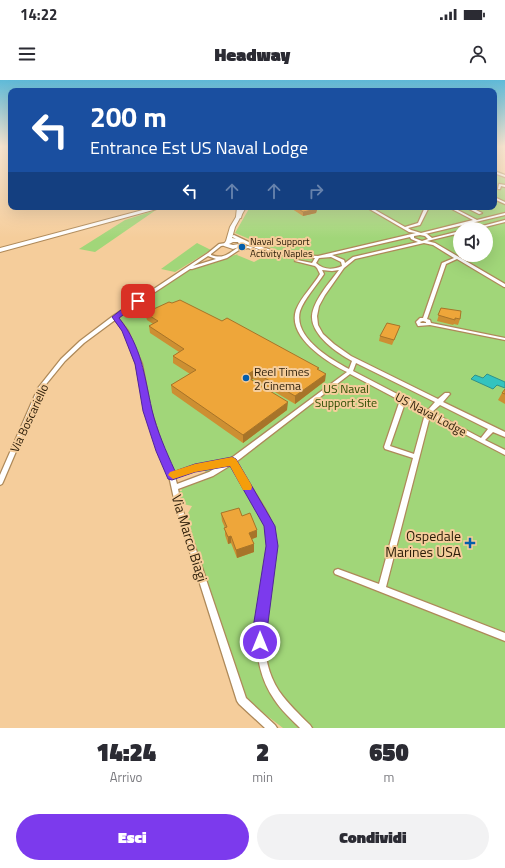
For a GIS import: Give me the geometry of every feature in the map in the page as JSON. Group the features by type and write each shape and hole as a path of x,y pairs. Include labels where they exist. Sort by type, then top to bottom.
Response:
{"highway":[{"path":"0,249 139,210"},
{"path":"0,249 150,210"},
{"path":"239,217 240,210"}],"street":[{"path":"499,188 500,185 505,186"},
{"path":"242,210 231,229 230,247 242,245 288,256 318,258 505,214"},
{"path":"231,240 246,210"},
{"path":"373,210 410,231 428,236 434,244"},
{"path":"405,228 419,224 426,210"},
{"path":"456,210 477,221"},
{"path":"474,210 480,213"},
{"path":"493,224 505,221"},
{"path":"410,231 413,239 434,244 453,256"},
{"path":"231,240 264,253 334,270 343,266 354,258 453,234"},
{"name":"Via Boscariello","path":"0,482 41,388 63,360 82,342 115,317 209,254 220,245 231,240"},
{"name":"Via Boscariello","path":"180,272 223,258 242,245"},
{"path":"209,254 213,258 223,258"},
{"path":"323,256 340,259 343,266"},
{"path":"317,267 314,261 318,258"},
{"path":"426,320 444,263 453,260"},
{"path":"464,262 505,286"},
{"path":"343,266 316,306 313,314 314,324 326,341 355,360 505,435"},
{"name":"US Naval Lodge","path":"317,267 322,274 299,310 298,322 302,335 316,350 333,363 505,453"},
{"name":"Via Marco Biagi","path":"115,317 126,331 139,364 148,411 161,451 172,476 179,508 242,701 272,728"},
{"path":"430,324 426,320 420,320 418,323 425,326 430,324 505,339"},
{"path":"175,488 211,474 232,461 350,372 355,360"},
{"path":"382,588 428,413 448,394"},
{"path":"405,400 402,404 387,447 417,457"},
{"path":"482,440 492,429"},
{"path":"172,476 195,468 232,461"},
{"path":"232,461 269,526 272,546 259,628 261,656 269,685 289,712 307,728"},
{"path":"338,572 505,637"}],"green space":[{"name":"US Naval Support Site","path":"497,177 505,177 505,728 283,728 248,701 217,620 187,515 192,506 183,504 179,491 182,491 180,486 207,475 203,467 175,476 160,442 151,416 140,359 132,337 126,326 118,317 161,286 193,268 238,254 237,255 254,262 276,250 235,233 248,210 497,210"},
{"path":"156,210 95,252 79,249 125,220"},
{"path":"197,243 211,250 175,272 161,269"}],"water":[{"path":"487,374 505,382 505,388 497,385 493,389 471,379 475,375 483,378"}],"building":[{"path":"300,210 312,210 303,212"},
{"path":"180,300 222,321 227,318 319,368 317,369 326,374 295,396 253,371 245,376 288,402 243,435 171,385 196,370 173,356 184,349 149,326 158,321 145,313 169,302 172,303"},
{"path":"441,308 461,311 460,319 455,318 455,320 438,315"},
{"path":"387,323 400,326 394,340 380,336"},
{"path":"239,508 242,516 250,513 257,530 249,533 254,544 236,550 231,536 228,537 224,528 227,527 221,513"}],"slow traffic":[{"path":"173,475 195,468 208,467 223,462 232,461 247,487"}],"place":[{"name":"Naval Support Activity Naples","path":"242,247"},
{"name":"Reel Times 2 Cinema","path":"246,378"},
{"name":"Ospedale Marines USA","path":"470,543"}],"route":[{"path":"138,301 115,317 126,331 139,364 148,411 161,451 172,476 195,468 208,467 223,462 232,461 269,526 272,546 259,628 260,642"}]}
